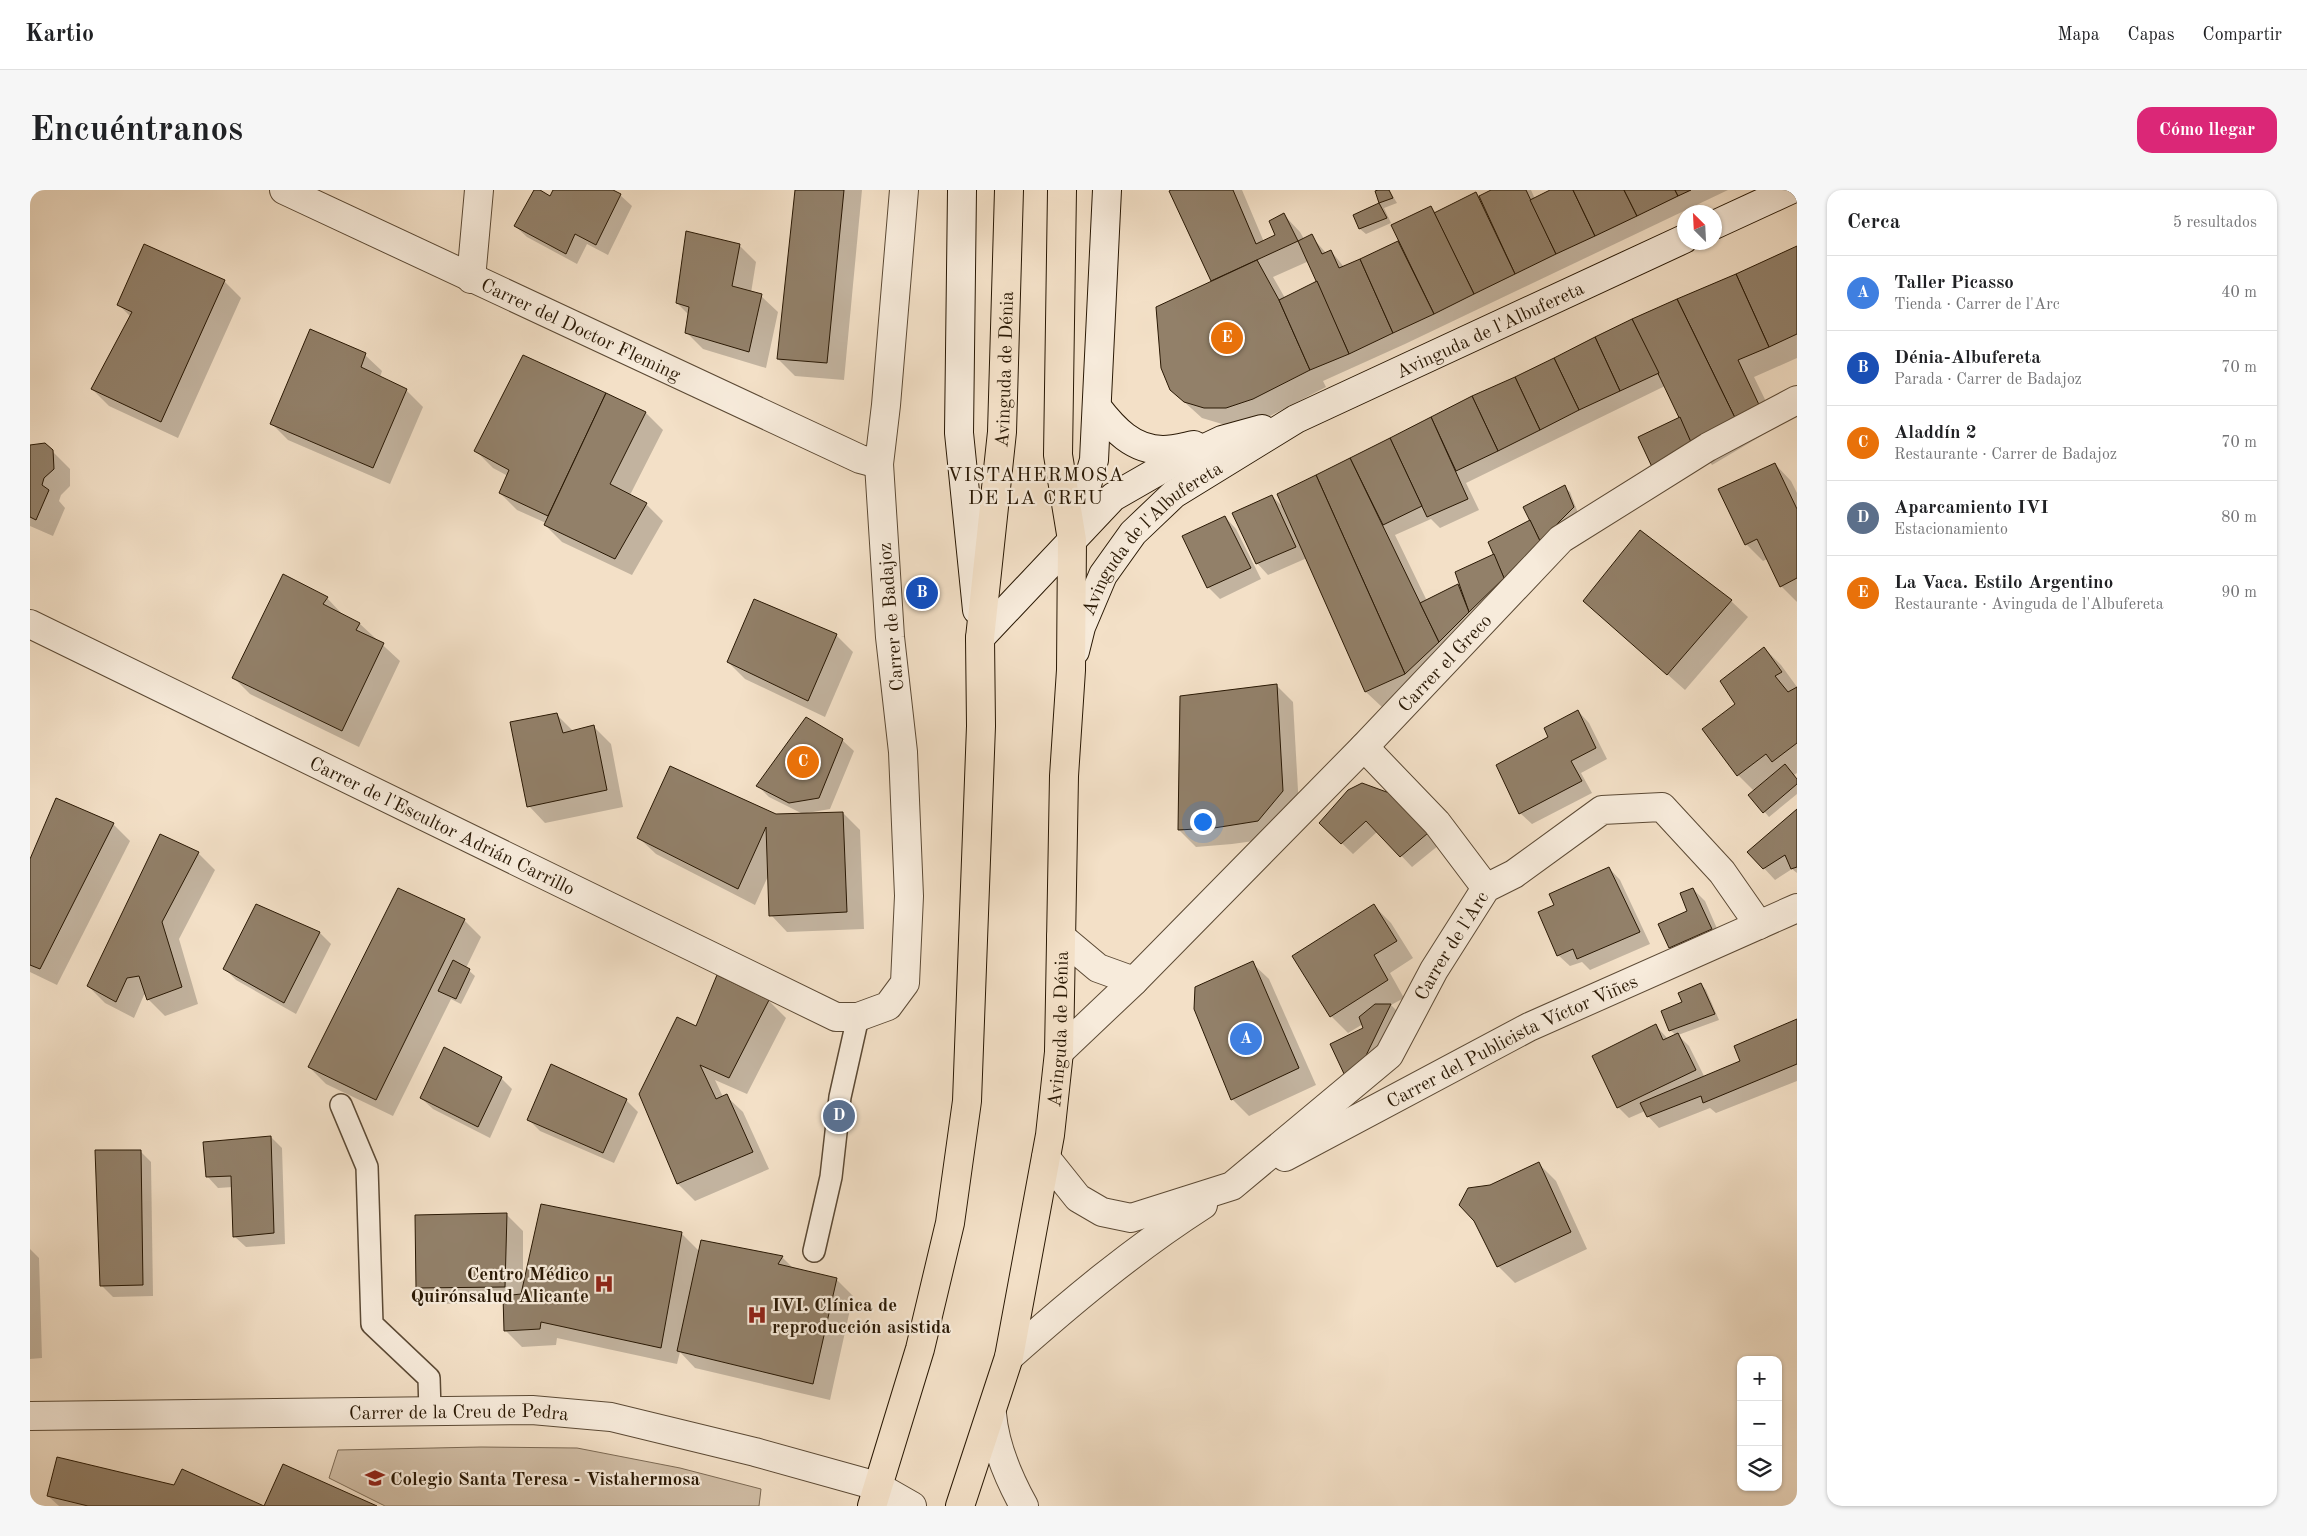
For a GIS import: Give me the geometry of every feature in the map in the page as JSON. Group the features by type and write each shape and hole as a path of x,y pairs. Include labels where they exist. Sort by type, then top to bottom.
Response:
{"main road":[{"name":"Avinguda de Dénia","path":"872,1500 897,1430 920,1349 948,1232 967,1101 981,726 980,638 1002,432 1009,190"},
{"name":"Avinguda de Dénia","path":"960,1506 992,1414 1009,1357 1046,1158 1059,1052 1064,776 1071,670 1072,540 1058,455 1062,190"}],"street":[{"name":"Carrer del Doctor Fleming","path":"284,190 471,279 860,459 879,464"},
{"path":"471,279 479,190"},
{"name":"Carrer de Badajoz","path":"858,1018 888,1006 905,983 909,896 903,752 888,610 879,464 886,405 904,190"},
{"name":"Avinguda de Dénia","path":"962,190 959,433 980,638"},
{"name":"Avinguda de Dénia","path":"1072,540 1094,460 1107,190"},
{"path":"1722,221 1788,190"},
{"name":"Avinguda de l'Albufereta","path":"1071,670 1081,627 1103,575 1133,533 1174,494 1296,419 1677,242"},
{"name":"Carrer el Greco","path":"1059,1052 1134,981 1364,747 1561,538 1708,447 1797,400"},
{"name":"Avinguda de l'Albufereta","path":"1097,407 1115,430 1139,446 1163,450 1222,440 1296,419"},
{"name":"Avinguda de l'Albufereta","path":"980,638 1113,497 1167,466 1222,440"},
{"name":"Carrer de l'Escultor Adrián Carrillo","path":"30,624 836,1016 858,1018"},
{"path":"1364,747 1437,823 1486,888"},
{"name":"Carrer de l'Arc","path":"1232,1186 1389,1055 1434,970 1486,888 1514,874 1602,810 1662,807 1722,872 1759,925"},
{"name":"Carrer del Publicista Víctor Viñes","path":"1009,1357 1059,1312 1151,1238 1232,1186 1529,1027 1797,908"},
{"path":"1061,937 1098,968 1134,981"},
{"name":"Carrer del Publicista Víctor Viñes","path":"1046,1158 1078,1198 1102,1212 1131,1218 1232,1186"},
{"name":"Carrer de la Creu de Pedra","path":"30,1416 532,1410 611,1417 755,1452 872,1500 912,1506"},
{"path":"992,1414 994,1436 1011,1483 1024,1506"}],"lane":[{"path":"814,1250 831,1177 840,1097 858,1018"},
{"path":"341,1105 367,1168 372,1324 429,1378 430,1411"}],"shaded area":[{"path":"481,1447 577,1448 680,1468 761,1489 759,1506 385,1506 329,1478 338,1450"}],"building":[{"path":"534,190 540,190 550,196 553,190 613,190 621,194 596,245 575,234 566,254 514,226"},
{"path":"795,190 844,190 827,363 777,359"},
{"path":"1233,190 1256,244 1275,235 1269,221 1284,213 1298,241 1211,281 1169,191"},
{"path":"1389,190 1393,198 1379,203 1375,191"},
{"path":"1491,190 1526,190 1556,254 1515,274 1479,196"},
{"path":"1550,190 1573,190 1595,236 1556,254 1530,200"},
{"path":"1573,190 1624,190 1637,216 1595,236"},
{"path":"1624,190 1675,190 1678,196 1637,216"},
{"path":"1675,190 1691,190 1678,196"},
{"path":"1476,192 1515,274 1474,294 1434,213"},
{"path":"1379,203 1387,218 1359,229 1353,215"},
{"path":"1431,206 1474,294 1434,314 1391,225"},
{"path":"686,231 740,244 732,286 762,294 749,352 685,333 689,307 676,303"},
{"path":"1312,234 1322,254 1331,250 1339,268 1360,259 1393,333 1349,354 1298,241"},
{"path":"1398,241 1434,314 1393,333 1360,259"},
{"path":"144,244 225,280 161,422 91,389 132,312 117,305"},
{"path":"1797,246 1797,334 1769,347 1736,274"},
{"path":"1257,260 1279,300 1310,370 1253,399 1226,408 1204,408 1184,402 1170,390 1161,368 1156,307"},
{"path":"1736,274 1769,347 1738,360 1761,409 1738,424 1677,299"},
{"path":"1317,281 1349,354 1310,370 1279,300"},
{"path":"1677,299 1738,424 1694,449 1632,319"},
{"path":"1632,319 1659,373 1620,391 1595,337"},
{"path":"310,329 366,353 361,367 407,389 373,468 270,424"},
{"path":"1595,337 1620,391 1579,410 1554,358"},
{"path":"523,355 606,393 548,516 499,493 509,470 474,451"},
{"path":"1554,358 1579,410 1540,430 1515,377"},
{"path":"1515,377 1540,430 1498,451 1472,396"},
{"path":"606,393 646,412 610,484 647,503 615,559 544,525"},
{"path":"1472,396 1498,451 1456,471 1431,417"},
{"path":"1431,417 1468,499 1427,517 1390,438"},
{"path":"1680,417 1694,449 1653,469 1638,437"},
{"path":"1390,438 1422,506 1383,525 1350,458"},
{"path":"45,443 53,450 54,469 44,478 42,485 49,490 36,520 30,517 30,445"},
{"path":"1350,458 1439,642 1405,674 1316,475"},
{"path":"1775,463 1797,509 1797,578 1780,587 1757,539 1745,545 1718,489"},
{"path":"1316,475 1405,674 1365,692 1277,494"},
{"path":"1565,485 1574,507 1540,541 1523,507"},
{"path":"1272,495 1296,547 1256,564 1232,513"},
{"path":"1225,516 1251,568 1207,588 1182,536"},
{"path":"1530,520 1540,541 1504,578 1488,542"},
{"path":"1640,530 1732,600 1667,675 1583,601"},
{"path":"1494,554 1504,578 1469,612 1455,572"},
{"path":"283,574 328,597 323,604 360,623 356,630 384,643 342,731 232,678"},
{"path":"1458,584 1469,612 1439,642 1420,603"},
{"path":"754,599 837,634 808,701 727,662"},
{"path":"1764,647 1782,672 1775,676 1788,692 1797,687 1797,743 1772,762 1766,754 1737,776 1702,729 1735,704 1720,681"},
{"path":"1277,684 1283,791 1258,821 1214,828 1178,830 1180,696"},
{"path":"1578,710 1596,748 1571,761 1582,781 1519,814 1496,765 1548,737 1544,728"},
{"path":"557,713 563,733 594,725 607,790 527,807 510,722"},
{"path":"806,717 843,739 819,798 789,803 756,786"},
{"path":"1785,764 1797,779 1797,784 1763,813 1748,795"},
{"path":"670,766 776,814 843,812 847,912 769,916 766,827 738,889 637,838"},
{"path":"1362,783 1392,794 1428,833 1400,857 1366,821 1341,844 1319,823 1348,790"},
{"path":"56,798 114,823 40,969 30,965 30,859"},
{"path":"1797,809 1797,867 1791,869 1785,855 1763,869 1747,852"},
{"path":"160,834 199,852 162,922 182,987 147,1000 139,976 127,978 116,1002 87,986"},
{"path":"1609,867 1640,932 1577,959 1573,949 1557,956 1538,912 1554,905 1549,894"},
{"path":"398,888 465,919 376,1100 308,1067"},
{"path":"1693,888 1712,929 1669,948 1658,924 1687,911 1680,893"},
{"path":"256,904 320,932 284,1003 223,969"},
{"path":"1374,904 1397,941 1374,955 1388,980 1330,1017 1292,956"},
{"path":"453,960 470,969 456,999 438,991"},
{"path":"1253,961 1299,1068 1231,1100 1194,1009 1195,987"},
{"path":"717,975 769,1000 729,1078 700,1065 716,1099 727,1094 753,1152 677,1184 639,1094 677,1017 696,1026"},
{"path":"1701,983 1715,1014 1669,1031 1661,1011 1682,1002 1678,993"},
{"path":"1375,1004 1391,1004 1358,1072 1346,1078 1330,1044 1363,1028 1359,1017"},
{"path":"1797,1019 1797,1064 1703,1103 1701,1096 1647,1117 1640,1103 1740,1061 1734,1046"},
{"path":"1656,1024 1663,1040 1678,1033 1696,1070 1617,1108 1592,1056"},
{"path":"444,1047 502,1077 478,1127 420,1098"},
{"path":"551,1064 627,1099 603,1153 527,1120"},
{"path":"271,1136 274,1233 233,1237 231,1176 206,1177 203,1142"},
{"path":"95,1150 141,1150 143,1285 100,1286"},
{"path":"1539,1162 1571,1232 1497,1267 1474,1221 1459,1205 1468,1188 1490,1185"},
{"path":"541,1204 682,1232 661,1348 541,1322 540,1329 504,1331 503,1296 521,1294"},
{"path":"507,1213 505,1287 416,1288 415,1215"},
{"name":"IVI. Clínica de reproducción asistida","path":"701,1240 783,1256 778,1264 837,1278 813,1384 677,1351"},
{"path":"57,1457 174,1485 182,1469 264,1506 88,1506 47,1496"},
{"path":"283,1464 377,1506 264,1506"}],"place":[{"name":"La Vaca. Estilo Argentino","path":"1227,338"},
{"name":"Dénia-Albufereta","path":"922,593"},
{"name":"Aladdín 2","path":"803,762"},
{"name":"Taller Picasso","path":"1246,1039"},
{"name":"Aparcamiento IVI","path":"839,1116"},
{"name":"Centro Médico Quirónsalud Alicante","path":"604,1284"},
{"name":"IVI. Clínica de reproducción asistida","path":"757,1315"},
{"name":"Colegio Santa Teresa - Vistahermosa","path":"375,1478"}],"district":[{"name":"VISTAHERMOSA DE LA CREU","path":"1036,486"}]}
